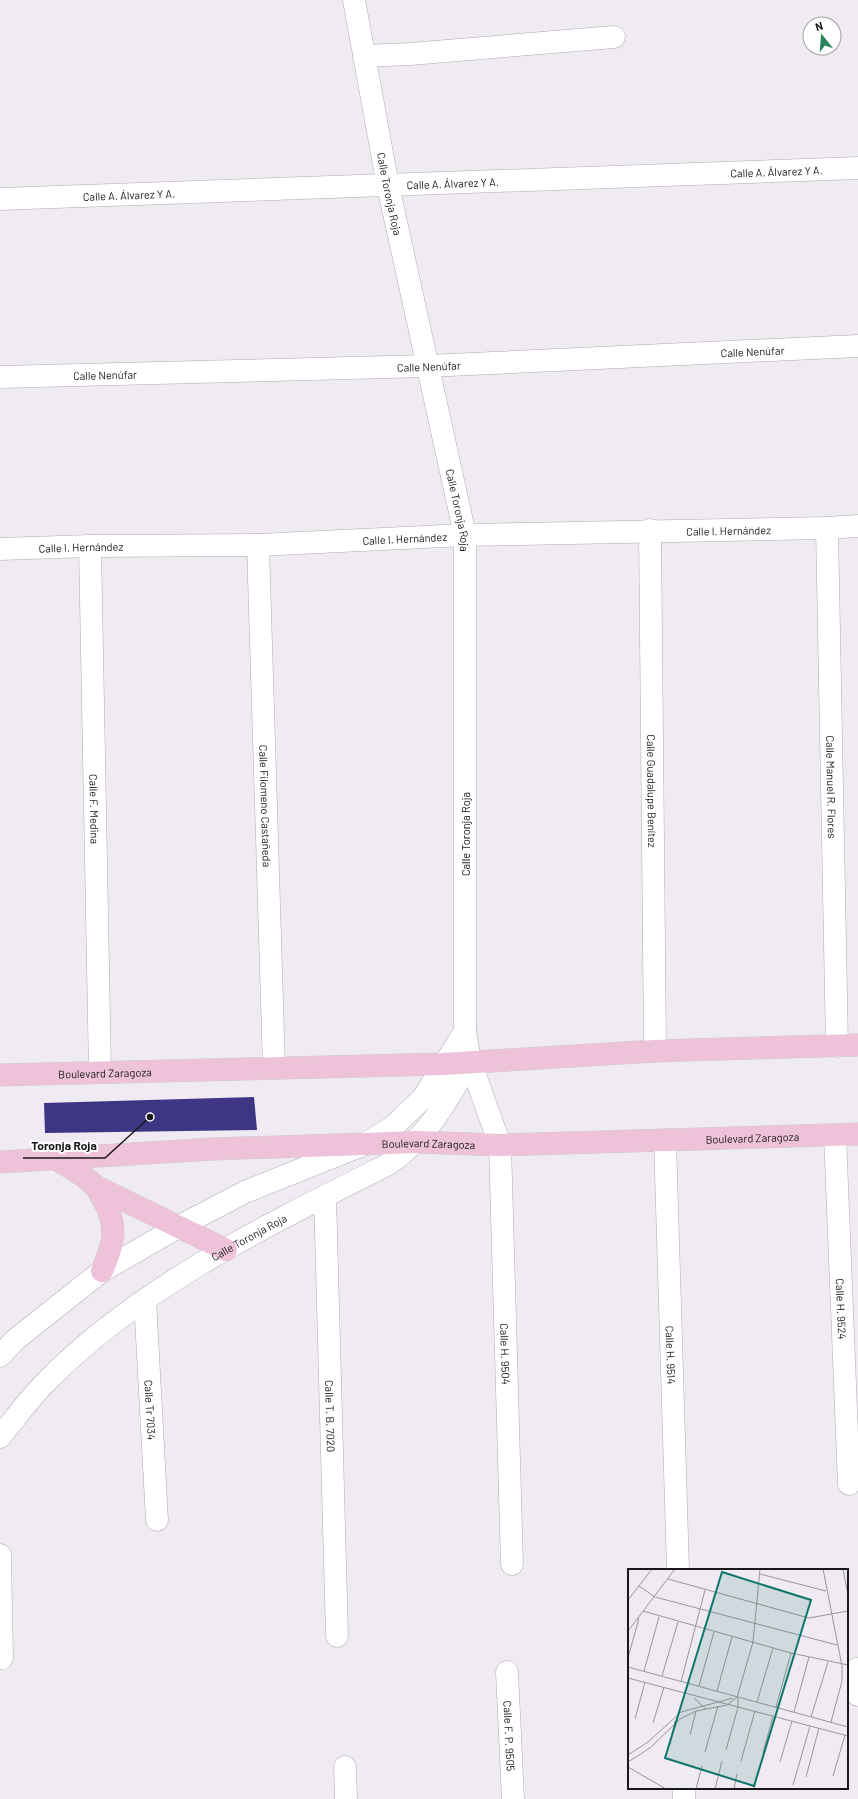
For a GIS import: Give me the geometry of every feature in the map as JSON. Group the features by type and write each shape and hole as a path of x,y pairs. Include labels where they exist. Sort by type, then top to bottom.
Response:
{"main road":[{"name":"Boulevard Zaragoza","path":"0,1075 443,1064 470,1061 655,1051 848,1045"},
{"name":"Boulevard Zaragoza","path":"0,1162 213,1149 416,1142 500,1144 858,1134"},
{"path":"56,1159 95,1186 180,1226 226,1250"},
{"path":"95,1186 112,1219 114,1232 112,1244 102,1271"}],"street":[{"name":"Calle Toronja Roja","path":"0,1436 27,1402 69,1360 145,1300 196,1267 274,1222 387,1165 402,1155 435,1121 470,1061 465,1031 465,534 388,186 354,0"},
{"path":"364,56 410,54 614,37"},
{"name":"Calle A. Álvarez Y A.","path":"0,199 858,168"},
{"name":"Calle Nenúfar","path":"0,377 427,366 858,346"},
{"name":"Calle I. Hernández","path":"0,549 90,546 258,545 465,534 827,528 858,526"},
{"name":"Calle Manuel R. Flores","path":"827,528 848,1045"},
{"name":"Calle Guadalupe Benítez","path":"650,530 655,1051"},
{"name":"Calle Filomeno Castañeda","path":"258,545 274,1068"},
{"name":"Calle F. Medina","path":"90,546 100,1072"},
{"path":"0,1356 15,1340 102,1271 180,1226 245,1192 365,1144 393,1127 423,1098 465,1031"},
{"name":"Calle H. 9504","path":"470,1061 500,1144 512,1564"},
{"name":"Calle H. 9524","path":"835,1135 849,1484"},
{"name":"Calle H. 9514","path":"665,1140 678,1569"},
{"name":"Calle T. B. 7020","path":"325,1196 337,1636"},
{"name":"Calle Tr 7034","path":"145,1300 157,1520"},
{"path":"0,1555 2,1658"},
{"path":"857,1669 858,1695"},
{"name":"Calle F. P. 9505","path":"507,1672 513,1799"},
{"path":"346,1767 346,1799"}],"building":[{"path":"254,1097 257,1130 45,1133 44,1103"}],"place":[{"name":"Toronja Roja","path":"150,1117"}]}
